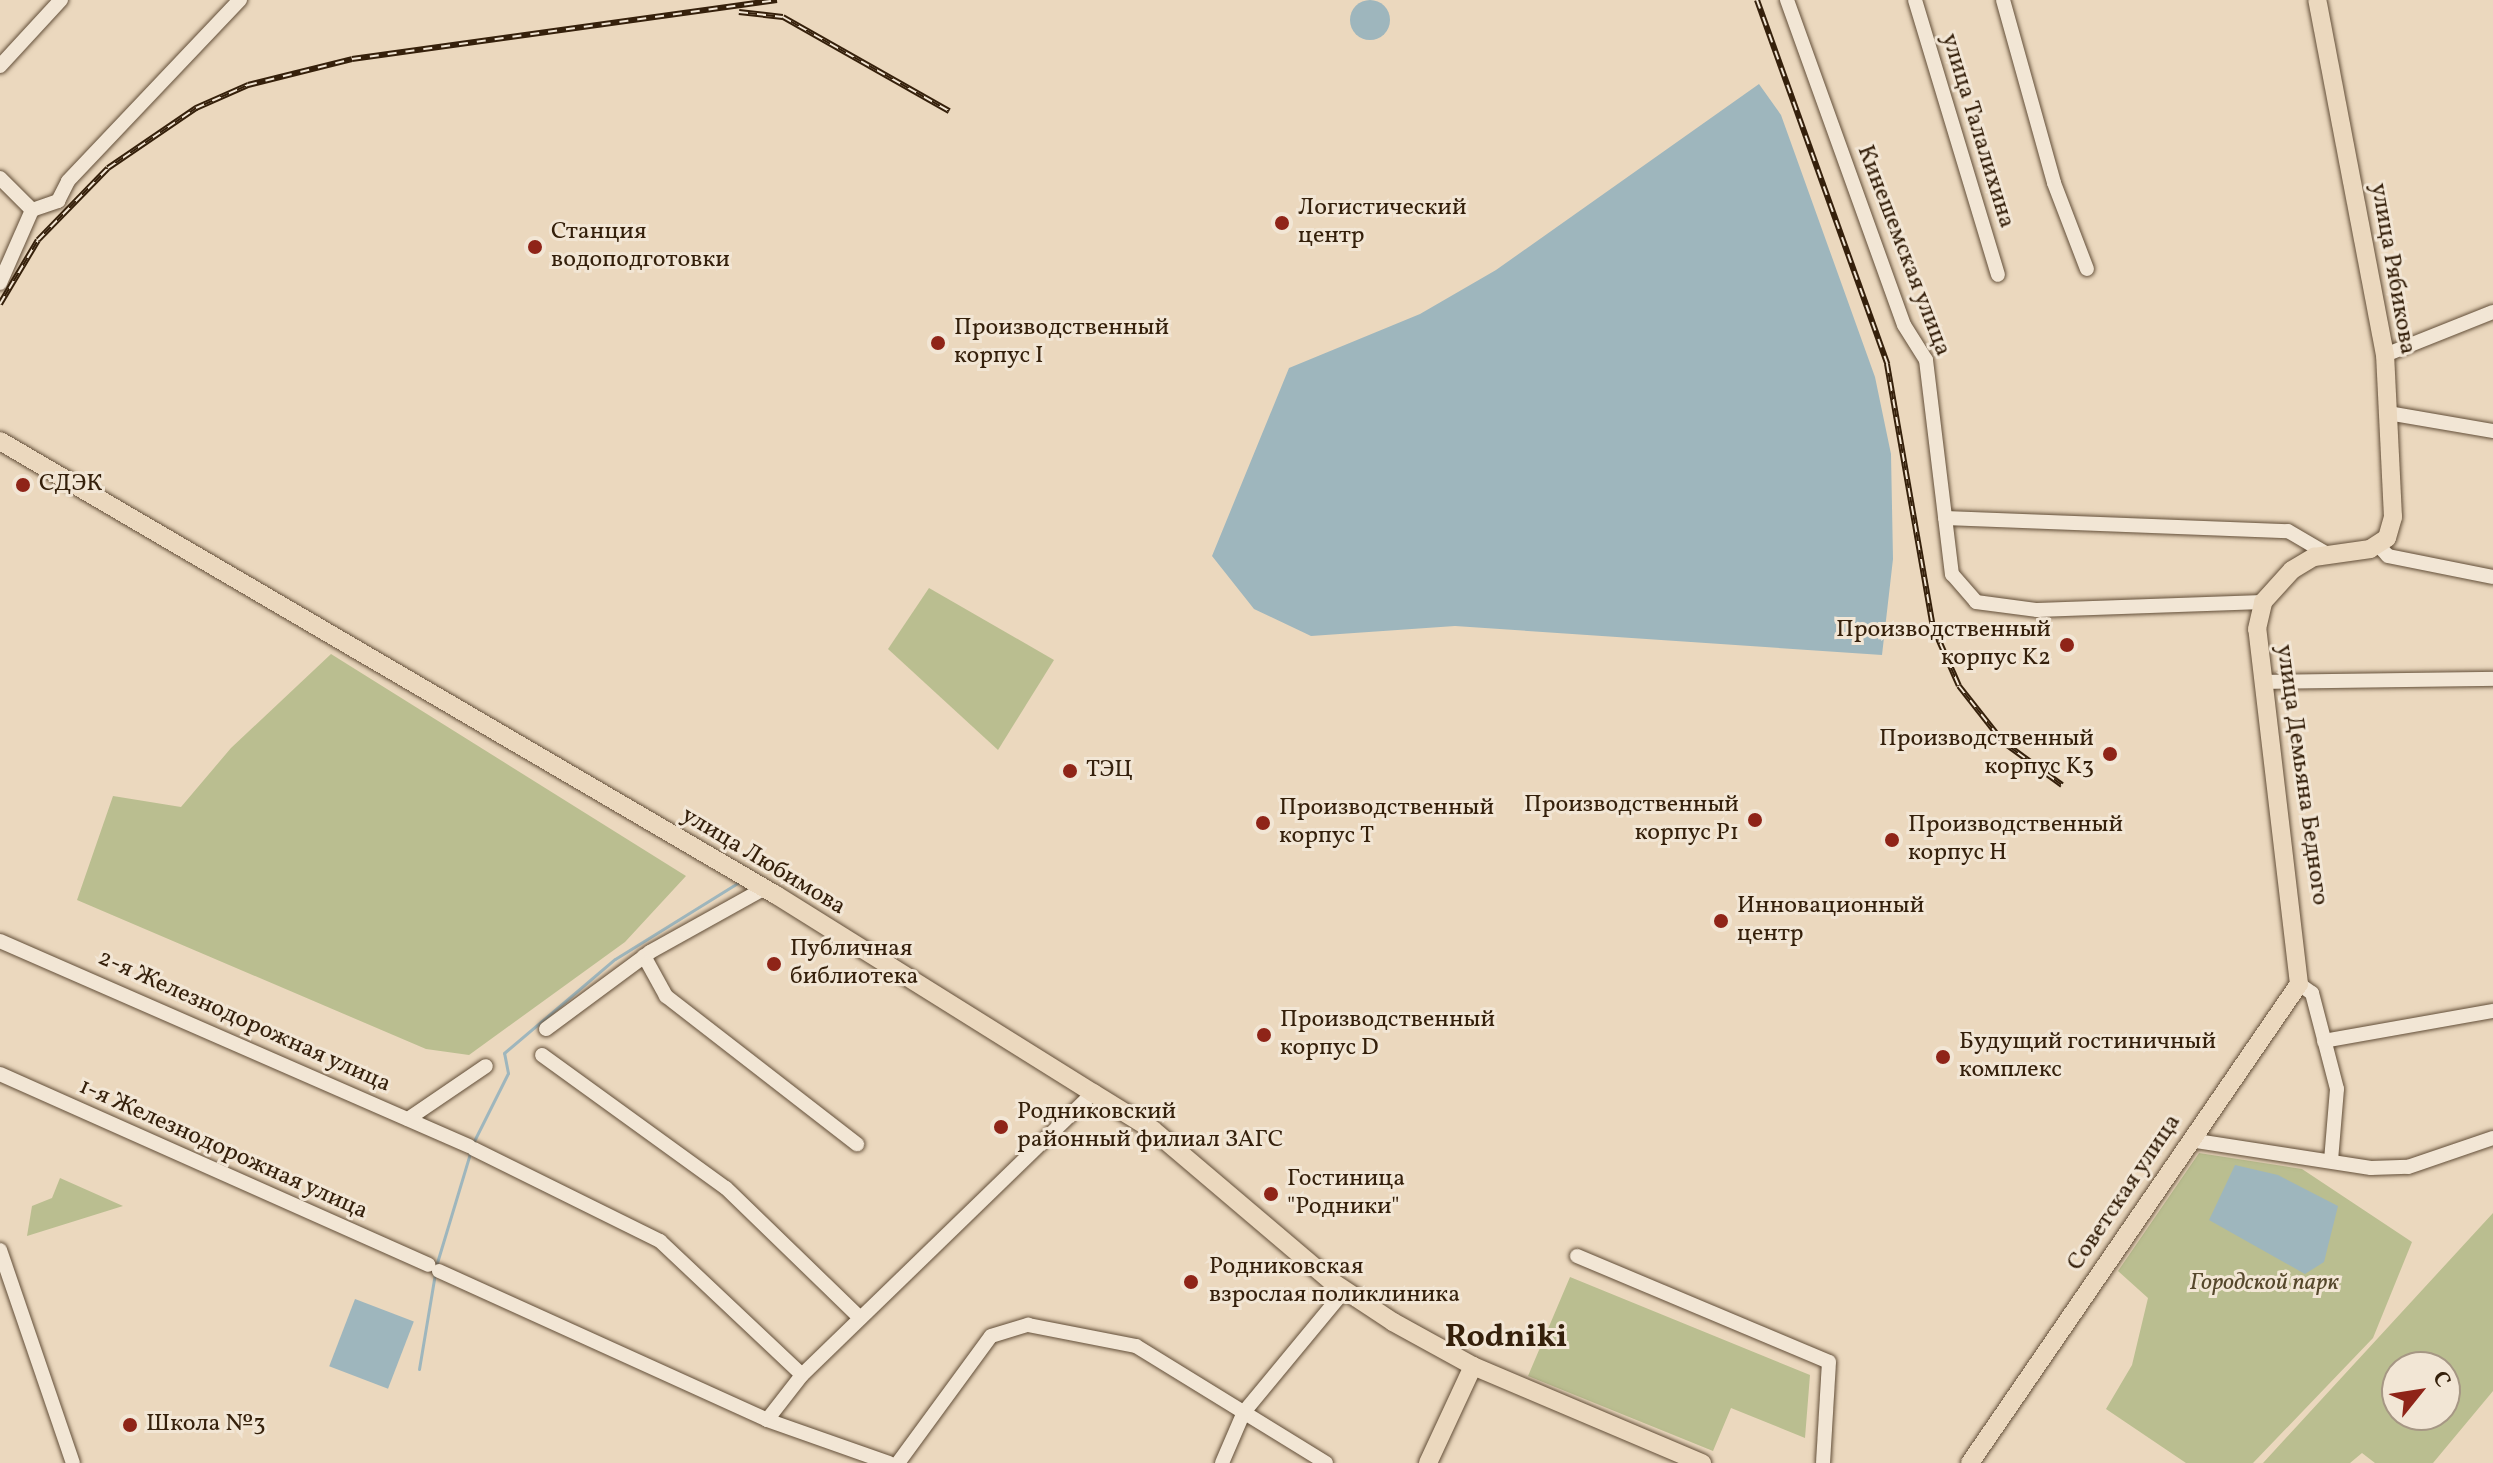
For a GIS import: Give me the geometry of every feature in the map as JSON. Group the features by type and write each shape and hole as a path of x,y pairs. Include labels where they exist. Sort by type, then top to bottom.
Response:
{"main road":[{"name":"улица Рябикова","path":"2317,0 2385,355 2393,517 2377,544"},
{"name":"улица Любимова","path":"0,441 752,882 1153,1130 1345,1290 1473,1366"},
{"path":"2263,602 2292,570 2329,555 2377,544"},
{"name":"улица Демьяна Бедного","path":"2263,602 2257,629 2299,944 2299,984"},
{"name":"Советская улица","path":"1970,1463 2299,984"},
{"path":"1428,1463 1473,1366 1702,1463"}],"street":[{"path":"0,66 61,0"},
{"path":"0,283 32,210 58,201 68,181 240,0"},
{"name":"Кинешемская улица","path":"1787,0 1904,325 1926,360 1952,574 1976,602 2037,610 2263,602"},
{"name":"улица Талалихина","path":"1915,0 1998,275"},
{"path":"2003,0 2054,183 2087,269"},
{"path":"0,178 32,210"},
{"path":"2385,355 2493,312"},
{"path":"2388,413 2493,431"},
{"path":"1945,518 2288,531 2329,555"},
{"path":"2377,544 2388,556 2493,577"},
{"path":"2264,682 2493,679"},
{"path":"546,1029 644,956 752,882"},
{"name":"2-я Железнодорожная улица","path":"0,941 472,1148 660,1241 802,1375"},
{"path":"644,956 666,996 857,1144"},
{"path":"2299,984 2312,993 2337,1089 2331,1161"},
{"path":"2324,1041 2493,1011"},
{"path":"542,1055 726,1188 860,1318"},
{"path":"408,1119 486,1066"},
{"name":"1-я Железнодорожная улица","path":"0,1074 767,1420 889,1463"},
{"path":"767,1420 802,1375 1093,1093"},
{"path":"2190,1140 2331,1161 2408,1167 2493,1138"},
{"path":"0,1250 73,1463"},
{"path":"1577,1256 1829,1362 1823,1463"},
{"path":"1222,1463 1244,1412 1345,1290"},
{"path":"898,1463 991,1336 1028,1325 1136,1346 1326,1463"}],"green space":[{"path":"929,588 1054,660 998,750 888,649"},
{"path":"331,654 686,876 625,942 469,1055 426,1049 77,900 113,796 181,807 231,748"},
{"name":"Городской парк","path":"2199,1153 2302,1169 2412,1242 2373,1338 2253,1463 2186,1463 2106,1409 2132,1365 2148,1298 2118,1271"},
{"path":"60,1178 123,1206 27,1236 32,1206 52,1198"},
{"path":"2493,1213 2493,1391 2461,1429 2461,1351 2381,1351 2381,1431 2460,1431 2433,1463 2375,1463 2362,1453 2350,1463 2263,1463"},
{"path":"1570,1277 1810,1375 1805,1438 1731,1408 1713,1451 1528,1376"}],"water":[{"path":"1370,0 1384,6 1390,20 1384,34 1370,40 1356,34 1350,20 1356,6"},
{"path":"1759,84 1781,115 1875,377 1891,454 1893,559 1882,655 1455,626 1311,636 1254,609 1212,556 1289,368 1420,314 1496,270"},
{"path":"2235,1165 2278,1175 2338,1206 2324,1262 2305,1274 2209,1220"},
{"path":"355,1299 414,1322 388,1389 329,1366"}],"waterway":[{"path":"473,1143 508,1073 504,1053 615,959 741,881"},
{"path":"436,1266 471,1150"},
{"path":"419,1369 435,1273"}],"railway":[{"path":"0,304 38,240 108,168 196,108 248,85 352,59 777,0"},
{"path":"1757,0 1887,364 1933,627 1959,686 2003,742 2062,785"},
{"path":"739,12 783,17 949,111"}],"place":[{"name":"Логистический центр","path":"1282,223"},
{"name":"Станция водоподготовки","path":"535,247"},
{"name":"Производственный корпус I","path":"938,343"},
{"name":"СДЭК","path":"23,485"},
{"name":"Производственный корпус K2","path":"2067,645"},
{"name":"Производственный корпус K3","path":"2110,754"},
{"name":"ТЭЦ","path":"1070,771"},
{"name":"Производственный корпус P1","path":"1755,820"},
{"name":"Производственный корпус T","path":"1263,823"},
{"name":"Производственный корпус H","path":"1892,840"},
{"name":"Инновационный центр","path":"1721,921"},
{"name":"Публичная библиотека","path":"774,964"},
{"name":"Производственный корпус D","path":"1264,1035"},
{"name":"Будущий гостиничный комплекс","path":"1943,1057"},
{"name":"Родниковский районный филиал ЗАГС","path":"1001,1127"},
{"name":"Гостиница \"Родники\"","path":"1271,1194"},
{"name":"Родниковская взрослая поликлиника","path":"1191,1282"},
{"name":"Школа №3","path":"130,1425"}],"district":[{"name":"Rodniki","path":"1506,1338"}]}
